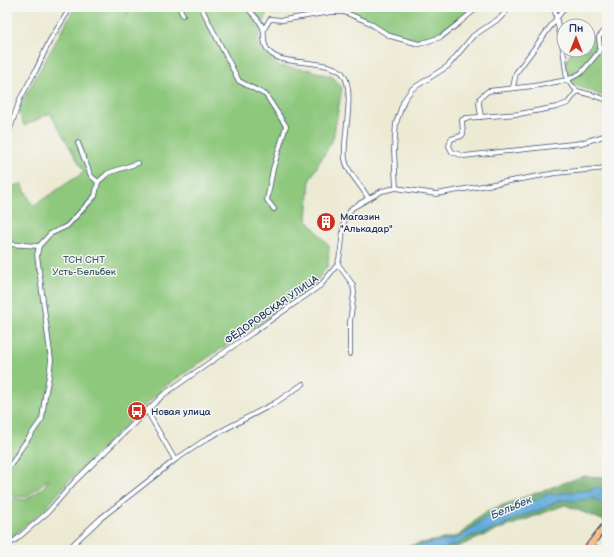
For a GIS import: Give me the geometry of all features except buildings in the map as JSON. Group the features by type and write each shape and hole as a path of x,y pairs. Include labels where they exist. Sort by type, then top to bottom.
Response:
{"main road":[{"path":"586,550 607,523"}],"street":[{"path":"7,138 20,99 50,40 71,7"},
{"path":"179,7 183,14"},
{"path":"201,7 239,81 266,95 286,126 273,169 267,200 274,209"},
{"path":"246,7 264,29"},
{"path":"368,198 363,188 349,170 345,158 348,114 348,84 343,73 330,67 310,62 280,58 269,52 264,42 264,29 270,19 283,20 331,12 344,12 368,22 390,36 419,44 441,37 478,7"},
{"path":"396,188 394,150 396,123 404,100 412,89 448,66 473,36 500,18 510,7"},
{"path":"554,7 556,18"},
{"path":"513,87 516,73 565,7"},
{"path":"482,117 480,98 488,91 513,87 534,86 567,80 581,73 598,53 600,48 599,37 607,28"},
{"path":"563,58 567,80 577,91 599,96 607,100"},
{"path":"577,91 568,103 557,107 519,114 466,118 462,120 463,134 451,140 449,146 452,152 464,156 581,143 607,135"},
{"path":"78,143 91,176 98,182"},
{"path":"7,471 42,419 44,396 49,376 51,360 37,255 39,246 50,234 67,226 96,196 98,182 108,174 138,163"},
{"name":"ФЁДОРОВСКАЯ УЛИЦА","path":"7,546 48,512 75,481 163,395 321,285 338,264 344,220 352,208 382,191 396,188 436,194 556,173 607,168"},
{"path":"7,244 39,246"},
{"path":"338,264 354,285 350,322 350,354"},
{"path":"68,550 101,518 175,460 208,438 275,403 303,384"},
{"path":"147,410 175,460"},
{"path":"590,544 600,550"}],"green space":[{"name":"ТСН СНТ Усть-Бельбек","path":"75,7 129,7 125,18 132,7 262,7 266,15 257,43 279,66 310,70 333,77 342,88 333,139 310,179 307,220 329,246 328,265 312,288 164,387 69,481 45,509 7,540 7,510 14,498 26,500 44,487 49,478 27,497 10,496 7,491 7,230 13,186 22,184 33,206 84,172 50,113 24,126 18,109"},
{"path":"268,7 341,7 272,14"},
{"path":"341,7 474,7 451,26 423,40 392,33"},
{"path":"607,35 607,98 572,83 564,66 568,58 596,58 596,36"},
{"path":"583,476 607,477 607,522 565,505 450,550 385,550 458,536 486,511"}],"water":[{"name":"Бельбек","path":"598,487 606,493 607,509 599,501 593,498 575,501 560,500 502,526 468,537 464,541 451,546 420,550 405,550 426,544 460,538 489,515 501,513 538,499 544,495 590,490"}],"waterway":[{"name":"Бельбек","path":"420,550 441,546"}],"place":[{"name":"Магазин \"Алькадар\"","path":"326,222"},
{"name":"Новая улица","path":"137,411"}]}
